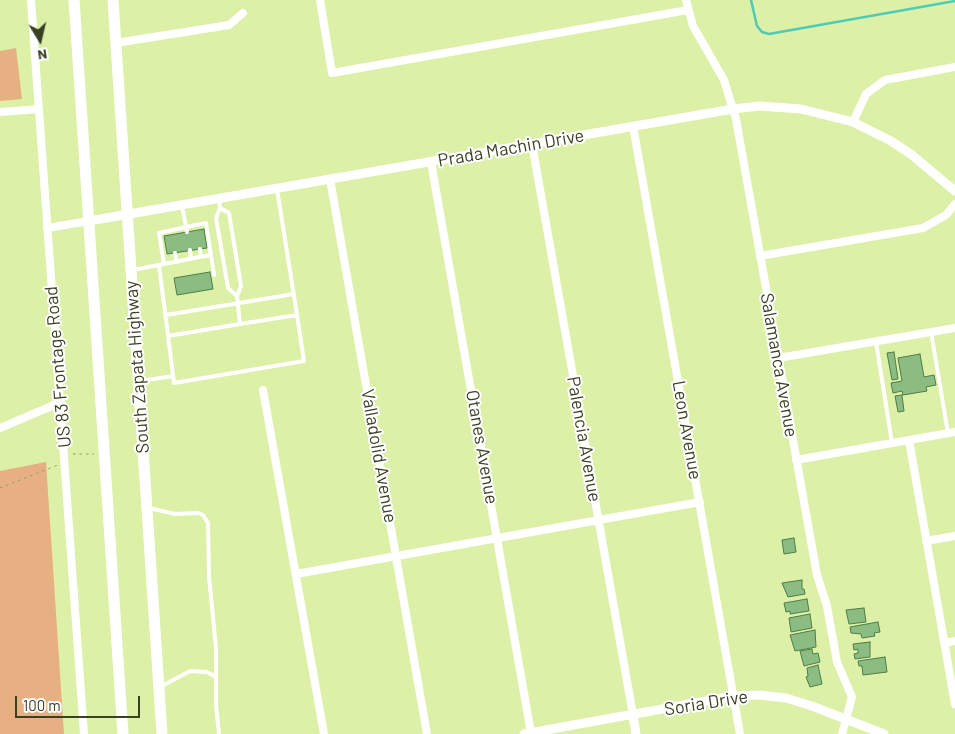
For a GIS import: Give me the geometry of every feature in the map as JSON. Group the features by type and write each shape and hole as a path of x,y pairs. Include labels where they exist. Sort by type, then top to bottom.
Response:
{"main road":[{"path":"74,0 123,734"},
{"name":"South Zapata Highway","path":"113,0 162,734"}],"street":[{"name":"US 83 Frontage Road","path":"31,0 84,734"},
{"path":"320,0 332,73 688,10"},
{"name":"Salamanca Avenue","path":"686,0 693,26 724,80 733,109 817,575 827,606 837,662 852,697 842,734"},
{"path":"116,43 229,25 243,13"},
{"path":"853,122 866,94 885,80 955,67"},
{"name":"Prada Machin Drive","path":"47,228 633,126 759,106 801,109 853,122 891,141 912,155 955,191"},
{"path":"0,112 39,109"},
{"name":"Leon Avenue","path":"633,126 740,734"},
{"name":"Palencia Avenue","path":"532,144 636,734"},
{"name":"Otanes Avenue","path":"432,162 498,538 528,733"},
{"name":"Valladolid Avenue","path":"330,179 428,734"},
{"path":"760,256 923,228 946,215 955,204"},
{"path":"778,358 955,328"},
{"path":"262,390 324,734"},
{"path":"0,428 61,402"},
{"path":"796,460 952,433"},
{"path":"909,440 955,704"},
{"path":"296,574 700,502"},
{"path":"926,542 955,536"},
{"path":"944,642 955,641"},
{"name":"Soria Drive","path":"528,733 734,696 759,695 786,698 884,734"}],"lane":[{"path":"214,275 206,223 172,233 159,233 174,383 304,361 277,188"},
{"path":"219,198 220,208 216,218 228,288 236,296 240,324"},
{"path":"182,205 186,230"},
{"path":"220,208 229,213 241,286 236,296"},
{"path":"196,225 196,231"},
{"path":"200,249 201,256"},
{"path":"190,250 191,259"},
{"path":"175,253 176,262"},
{"path":"131,271 210,255"},
{"path":"166,316 294,294"},
{"path":"168,336 298,315"},
{"path":"931,332 952,433"},
{"path":"876,342 892,443"},
{"path":"138,382 173,376"},
{"path":"147,507 174,514 198,513 203,515 208,523 219,734"},
{"path":"160,687 190,671 207,672 216,676"}],"path":[{"path":"65,455 105,454"},
{"path":"0,488 53,466 66,465"}],"shaded area":[{"path":"16,48 22,99 0,101 0,51"},
{"path":"46,462 64,734 0,734 0,471"}],"building":[{"path":"204,229 207,248 167,254 164,236"},
{"path":"210,272 213,289 177,295 174,278"},
{"path":"894,352 898,379 892,380 887,353"},
{"path":"920,354 924,377 934,375 936,385 926,387 927,391 903,395 902,391 893,393 891,383 902,381 898,358"},
{"path":"902,395 904,411 898,412 895,396"},
{"path":"794,538 796,552 784,554 782,540"},
{"path":"802,580 802,589 804,589 805,594 788,597 782,583"},
{"path":"807,599 809,611 790,614 790,611 786,612 784,603"},
{"path":"864,608 866,622 849,624 846,610"},
{"path":"810,614 812,628 791,632 789,618"},
{"path":"878,622 880,632 874,633 875,636 862,638 861,634 851,633 850,627"},
{"path":"815,630 816,647 795,651 790,635"},
{"path":"870,642 870,657 855,659 854,654 858,653 858,649 854,650 853,644"},
{"path":"812,649 813,654 818,653 820,662 804,666 800,651"},
{"path":"885,657 887,672 863,675 862,666 859,666 858,661"},
{"path":"818,665 822,684 810,687 806,677 808,676 807,668"}],"waterway":[{"path":"751,0 757,26 762,32 769,34 955,1"}]}
